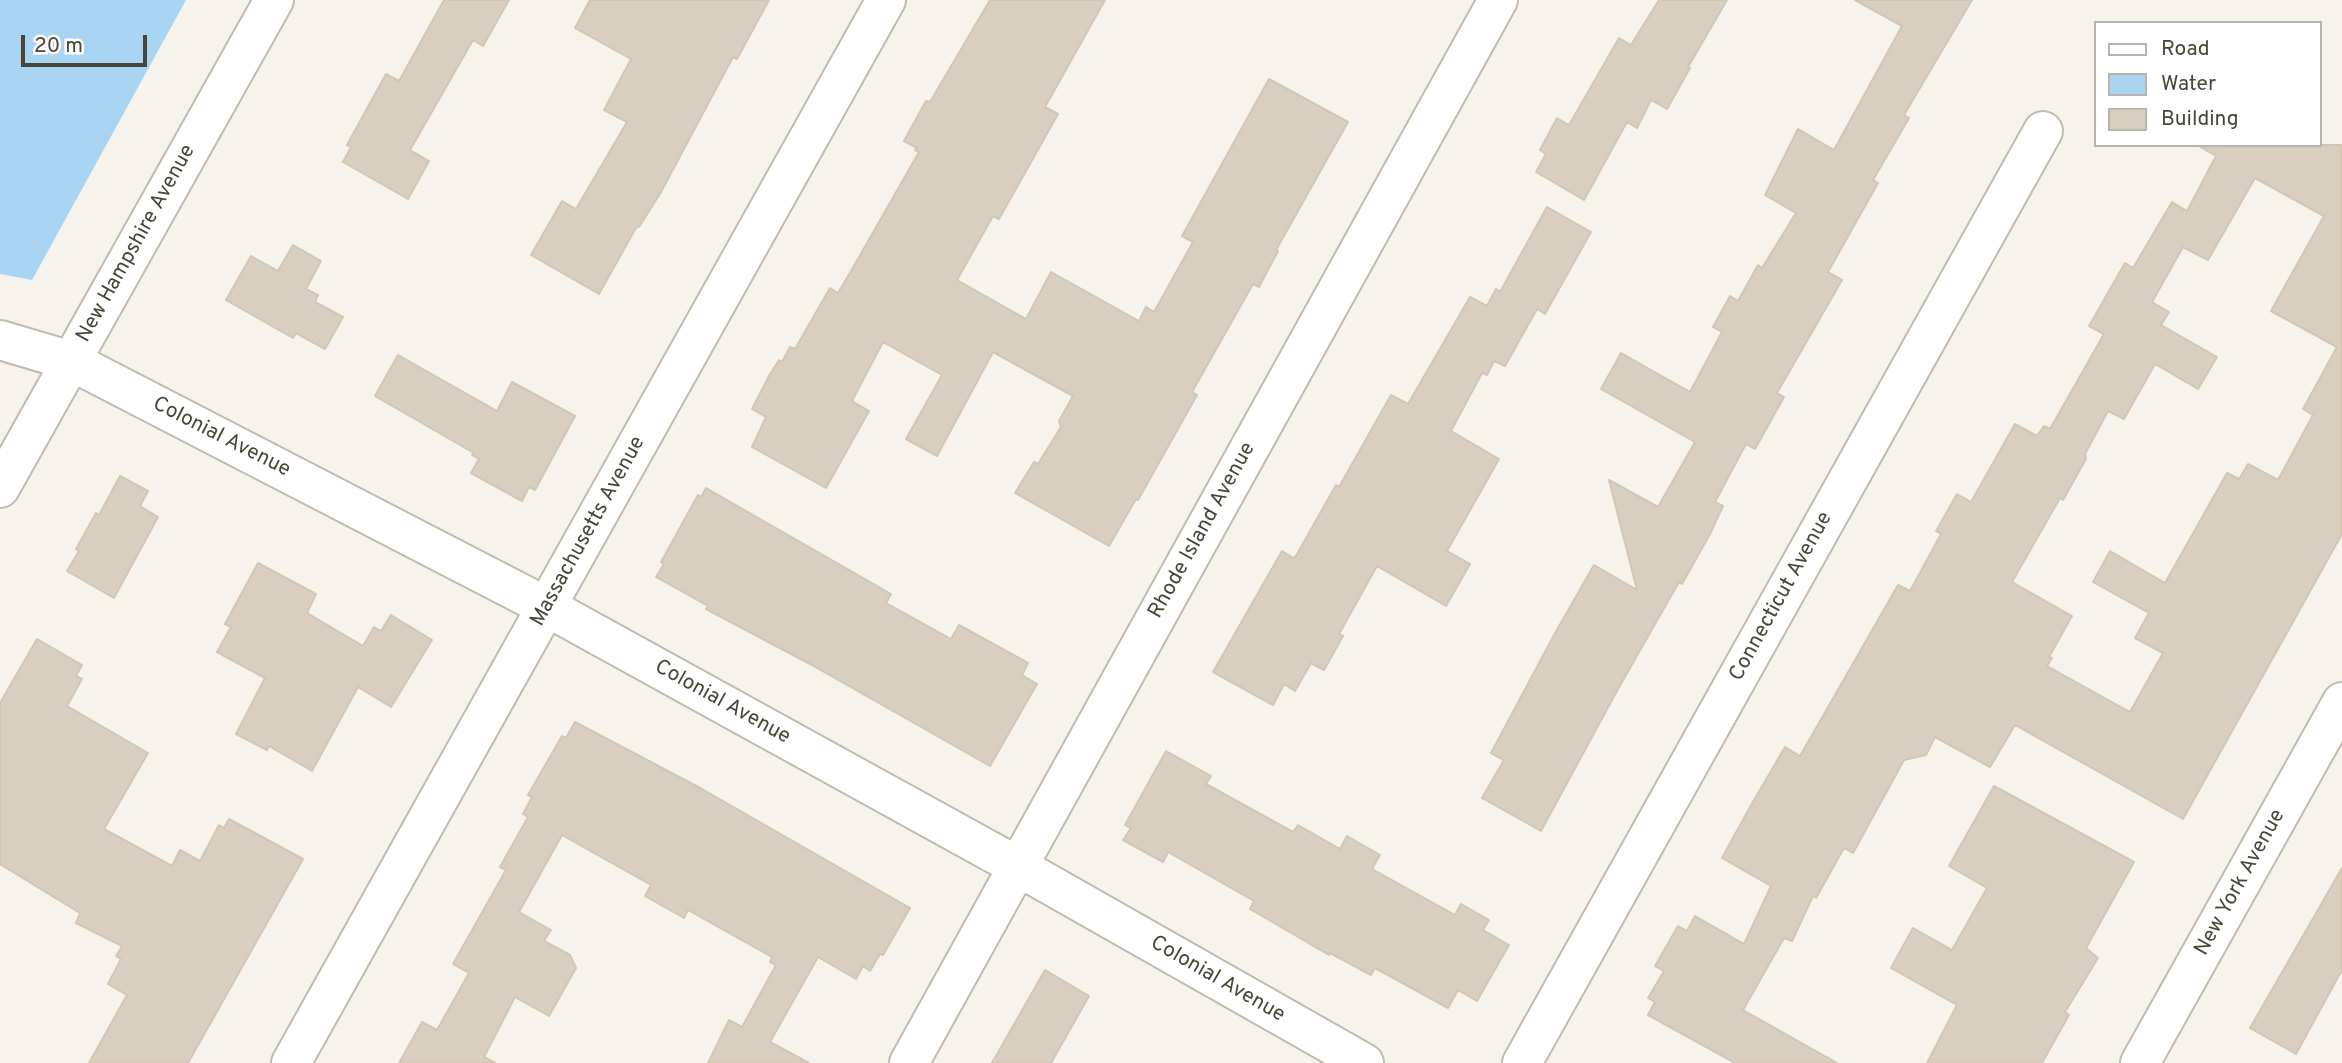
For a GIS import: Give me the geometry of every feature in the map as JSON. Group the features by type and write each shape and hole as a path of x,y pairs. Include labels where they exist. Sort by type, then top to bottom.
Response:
{"street":[{"name":"New Hampshire Avenue","path":"0,488 274,0"},
{"name":"Massachusetts Avenue","path":"291,1063 886,0"},
{"name":"Rhode Island Avenue","path":"909,1063 1498,0"},
{"name":"Connecticut Avenue","path":"1522,1063 2043,131"},
{"name":"Colonial Avenue","path":"0,340 71,361 547,607 1017,866 1364,1063"},
{"name":"New York Avenue","path":"2140,1063 2342,702"}],"water":[{"path":"0,0 186,0 32,280 0,274"}],"building":[{"path":"444,0 509,0 483,46 473,40 410,150 429,161 408,199 343,162 351,147 347,145 386,74 399,81"},
{"path":"590,0 769,0 737,59 733,57 661,192 639,227 637,226 599,294 531,255 562,201 576,209 627,122 604,110 631,59 575,28"},
{"path":"990,0 1105,0 1045,107 1058,114 999,219 993,216 957,280 1026,319 1051,272 1139,321 1146,307 1154,312 1193,242 1182,236 1269,79 1348,122 1276,250 1278,251 1259,287 1253,284 1192,392 1197,395 1109,546 1015,493 1034,462 1038,464 1061,427 1059,421 1073,396 993,352 937,456 906,439 942,375 883,342 852,401 869,411 826,488 752,447 766,417 752,409 769,376 779,360 782,362 790,347 795,349 830,288 838,293 851,271 919,152 904,141"},
{"path":"1659,0 1727,0 1667,109 1651,100 1637,128 1627,122 1584,200 1536,172 1546,154 1540,150 1557,118 1569,125 1619,38 1631,45"},
{"path":"1855,0 1972,0 1904,115 1909,118 1873,180 1878,183 1828,272 1842,280 1777,393 1784,397 1755,449 1746,444 1715,502 1723,506 1710,534 1682,584 1679,582 1618,689 1541,831 1482,798 1504,760 1491,753 1594,565 1637,590 1609,480 1658,507 1695,442 1601,389 1621,353 1690,392 1722,332 1713,327 1730,296 1738,301 1758,265 1762,268 1796,213 1765,195 1798,129 1834,150 1902,26"},
{"path":"2342,145 2342,534 2183,819 2015,725 1990,767 1935,737 1926,755 1904,760 1853,853 1844,848 1816,898 1813,896 1792,941 1784,938 1743,1010 1837,1063 1735,1063 1648,1015 1655,1002 1648,998 1664,971 1655,966 1678,926 1687,931 1695,916 1744,944 1771,886 1722,858 1785,747 1800,756 1898,585 1910,591 1941,534 1936,531 1957,494 1971,502 2015,424 2037,436 2044,426 2050,429 2104,334 2089,326 2125,263 2133,268 2172,202 2187,211 2216,156 2200,147","holes":["2255,178 2324,216 2271,311 2337,347 2303,409 2313,415 2278,480 2248,464 2239,479 2227,473 2165,583 2110,551 2093,582 2149,613 2135,638 2163,653 2130,712 2047,666 2052,658 2049,657 2072,616 2012,582 2060,498 2063,500 2108,411 2124,419 2155,364 2198,389 2217,357 2161,325 2169,312 2152,302 2183,247 2208,260"]},
{"path":"1547,207 1591,232 1545,314 1537,309 1505,366 1494,361 1487,375 1482,373 1451,431 1499,459 1447,551 1470,564 1446,606 1377,566 1339,634 1343,636 1324,670 1311,663 1295,691 1284,684 1273,705 1213,672 1282,551 1293,558 1296,556 1391,395 1408,404 1470,297 1487,306 1496,289 1500,292"},
{"path":"293,245 321,261 306,289 318,295 315,302 343,317 325,349 296,333 293,338 226,300 251,256 278,271"},
{"path":"398,355 497,411 512,382 575,416 535,490 529,487 522,501 471,473 479,459 472,455 474,453 375,396"},
{"path":"120,476 148,491 140,506 158,517 114,598 67,571 96,513 99,515"},
{"path":"706,488 891,594 886,603 951,639 959,625 1028,663 1022,675 1037,684 990,766 810,664 706,609 708,606 656,577 664,564 661,562 698,495 701,497"},
{"path":"258,563 316,594 307,613 363,646 374,627 381,631 391,615 432,640 391,707 358,687 312,771 269,746 267,750 236,734 265,678 217,652 231,627 225,624"},
{"path":"37,639 82,665 76,676 82,679 67,706 148,753 104,829 172,866 180,850 200,861 219,825 224,828 229,819 303,859 188,1063 89,1063 127,995 108,984 121,959 116,956 122,946 76,923 80,913 0,864 0,703"},
{"path":"575,722 702,789 910,908 883,955 880,954 870,971 863,966 856,979 818,957 770,1042 809,1063 708,1063 729,1020 742,1027 776,965 770,962 772,957 688,910 684,918 645,896 651,885 562,835 519,912 551,930 544,941 570,955 576,968 549,1016 515,997 484,1057 495,1063 399,1063 422,1022 437,1030 469,973 453,964 506,870 500,867 528,817 523,814 532,797 528,795 562,736 566,738"},
{"path":"1166,751 1211,776 1206,784 1293,832 1298,825 1340,849 1347,836 1380,855 1372,869 1455,915 1461,904 1489,920 1483,930 1509,945 1477,1001 1458,990 1448,1008 1375,968 1371,975 1330,953 1329,955 1250,909 1254,901 1168,852 1163,862 1123,840 1131,828 1125,825"},
{"path":"1994,786 2134,862 2086,948 2098,958 2065,1012 2069,1015 2042,1063 1927,1063 1957,1005 1891,968 1913,928 1952,950 1987,888 1949,866"},
{"path":"2342,868 2342,970 2296,1054 2250,1028"},
{"path":"1045,970 1089,996 1051,1063 992,1063"}]}
